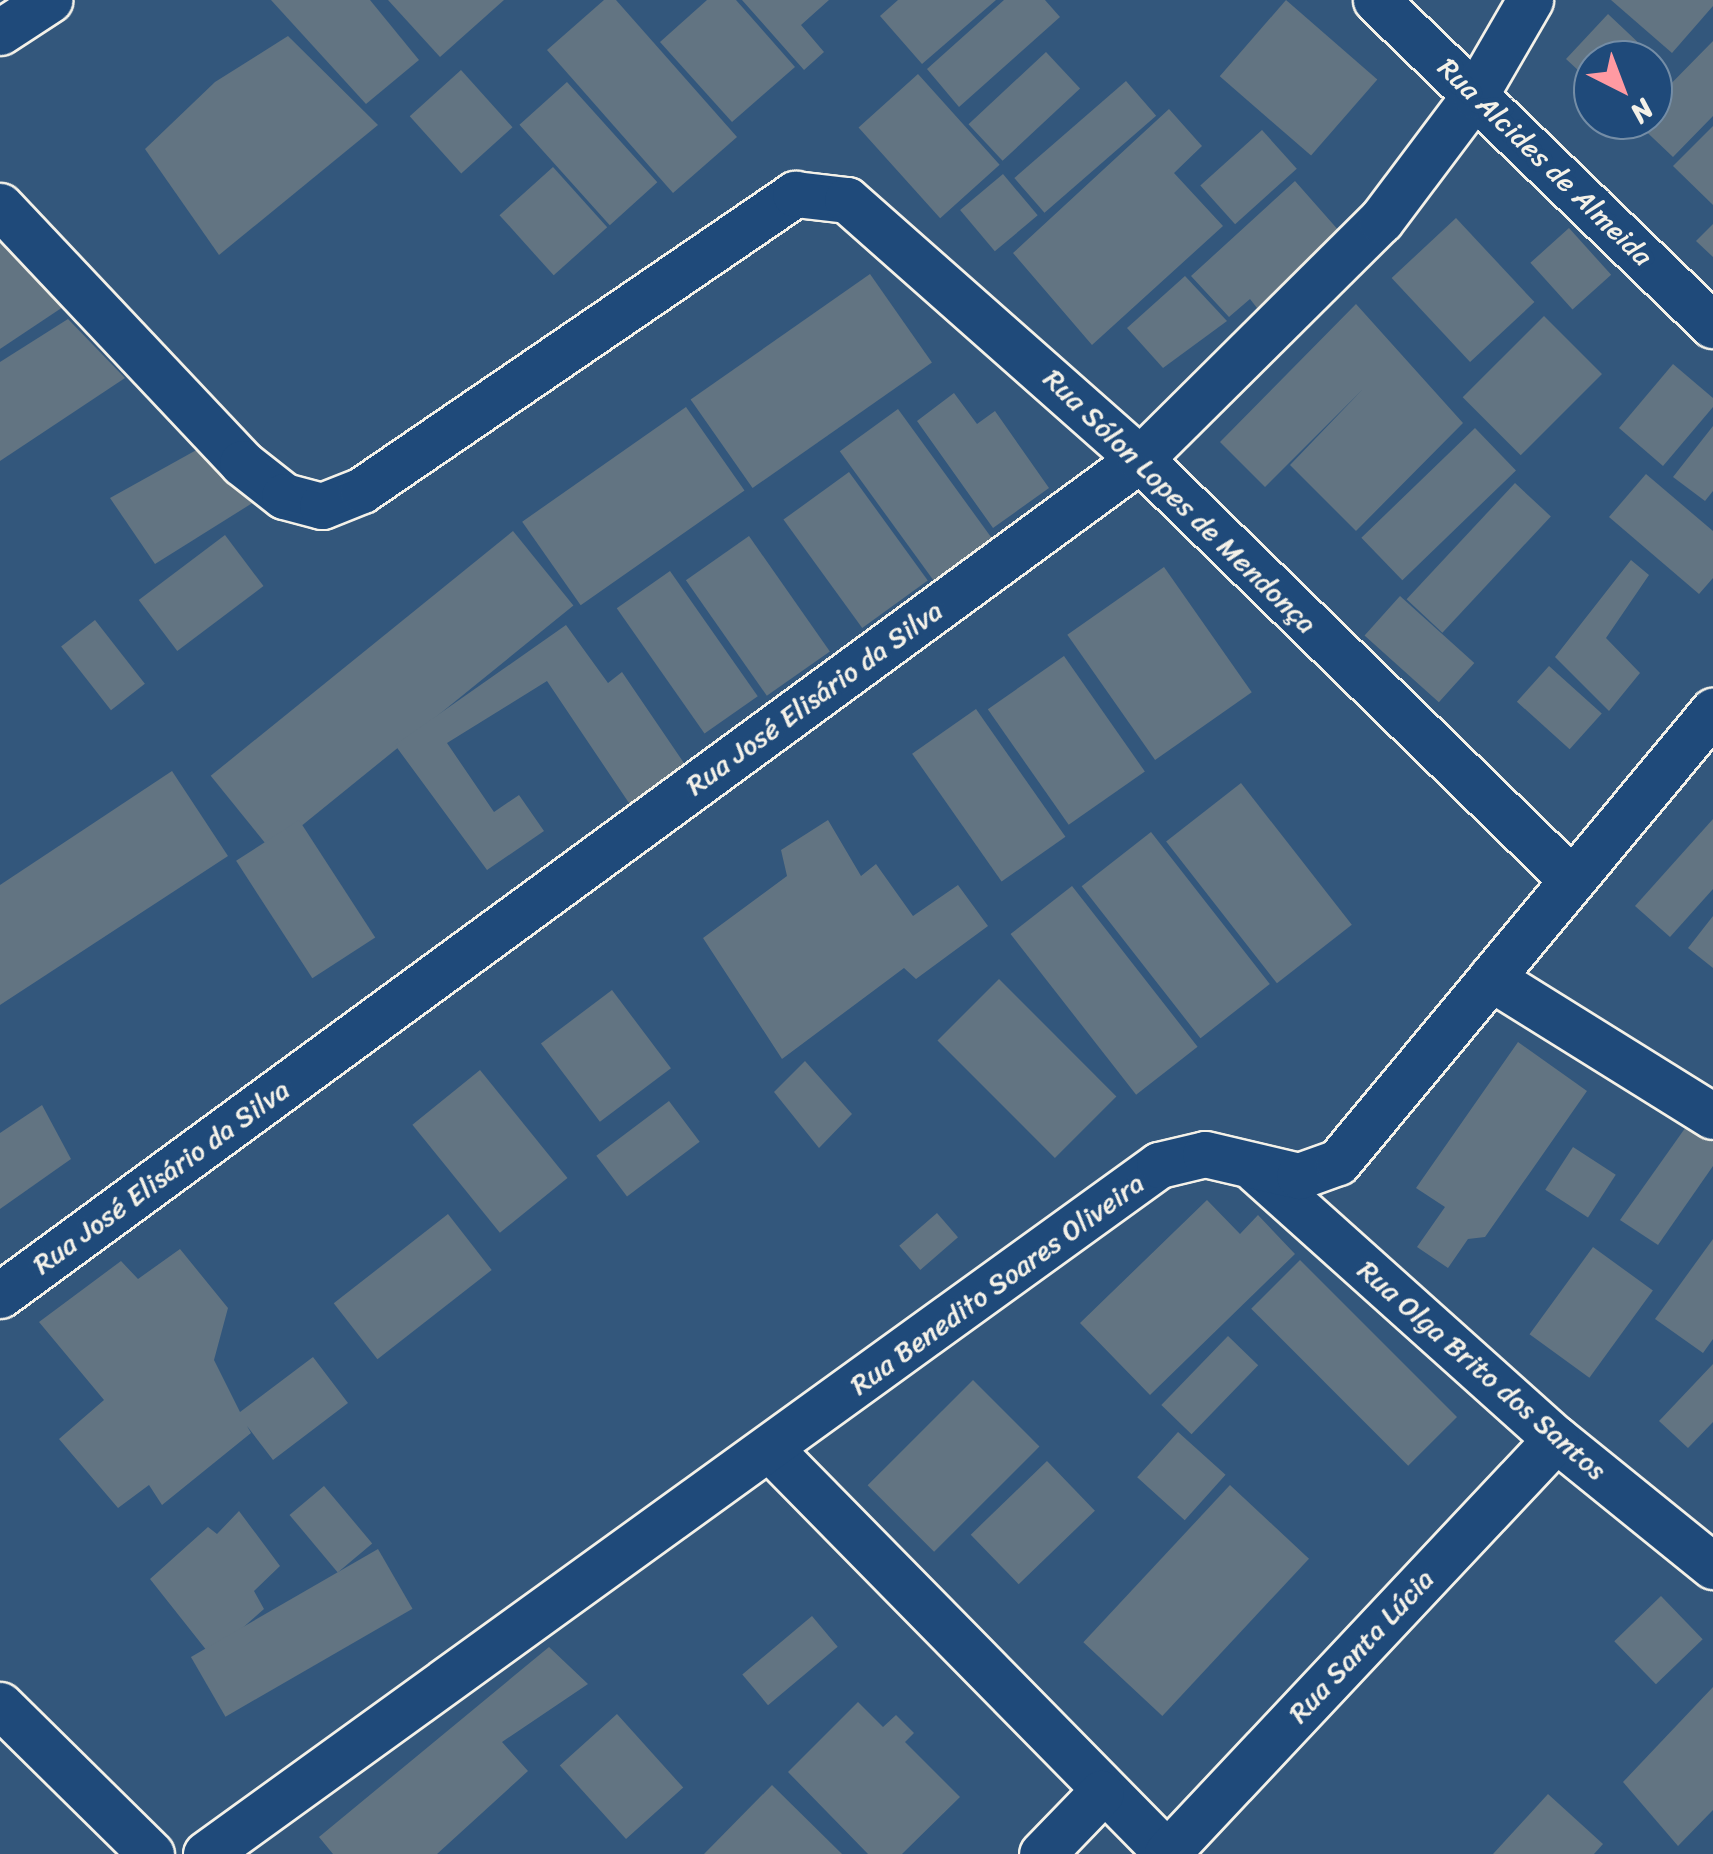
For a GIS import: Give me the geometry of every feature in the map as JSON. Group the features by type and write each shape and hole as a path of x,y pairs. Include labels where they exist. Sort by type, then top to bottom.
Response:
{"street":[{"path":"0,32 49,0"},
{"name":"Rua Alcides de Almeida","path":"1376,0 1713,324"},
{"name":"Rua José Elisário da Silva","path":"0,1296 1140,459 1381,220 1475,95 1530,0"},
{"name":"Rua Sólon Lopes de Mendonça","path":"0,206 242,462 284,496 322,506 362,490 795,194 848,200 1140,459 1569,877"},
{"name":"Rua Benedito Soares Oliveira","path":"206,1854 772,1451 1159,1164 1205,1154 1256,1170 1299,1176 1338,1162 1491,978 1569,877 1713,711"},
{"path":"1491,978 1713,1116"},
{"name":"Rua Olga Brito dos Santos","path":"1256,1170 1556,1439 1713,1566"},
{"name":"Rua Santa Lúcia","path":"1168,1853 1556,1439"},
{"path":"772,1451 1101,1792 1168,1853"},
{"path":"0,1706 151,1854"},
{"path":"1042,1854 1101,1792"}],"building":[{"path":"271,0 370,0 419,60 366,104"},
{"path":"388,0 504,0 440,57"},
{"path":"604,0 616,0 737,137 673,193 547,50"},
{"path":"707,0 736,0 795,67 732,122 660,42"},
{"path":"742,0 829,0 801,25 824,52 804,70"},
{"path":"898,0 996,0 922,64 880,16"},
{"path":"1004,0 1045,0 1060,17 959,107 927,69"},
{"path":"1286,0 1377,79 1311,156 1220,76"},
{"path":"1611,0 1713,0 1713,6 1673,52 1673,40 1657,40"},
{"path":"1608,14 1636,40 1584,40"},
{"path":"288,36 378,125 219,255 145,149 215,82"},
{"path":"1713,41 1713,116 1673,157 1655,140 1673,140 1673,82"},
{"path":"1046,52 1080,89 1003,161 968,124"},
{"path":"461,70 513,127 461,173 410,116"},
{"path":"918,74 1000,165 940,218 859,128"},
{"path":"1126,81 1156,116 1044,213 1014,178"},
{"path":"567,82 657,182 610,225 519,125"},
{"path":"1169,109 1202,146 1174,173 1223,226 1092,345 1013,253"},
{"path":"1713,126 1713,205 1673,166"},
{"path":"1262,130 1297,169 1235,224 1200,186"},
{"path":"553,167 607,227 554,275 499,215"},
{"path":"1003,174 1038,215 995,251 960,210"},
{"path":"1295,181 1340,232 1257,308 1250,299 1229,317 1191,276"},
{"path":"1456,218 1534,302 1470,362 1392,278"},
{"path":"1713,224 1713,257 1696,241"},
{"path":"1569,228 1611,275 1573,310 1530,263"},
{"path":"0,229 69,303 0,349"},
{"path":"870,274 932,362 753,488 691,400"},
{"path":"1185,276 1227,321 1163,368 1127,328"},
{"path":"1356,304 1463,423 1356,531 1290,465 1363,389 1265,487 1220,442"},
{"path":"1544,316 1602,374 1521,455 1463,397"},
{"path":"68,319 125,378 0,461 0,362"},
{"path":"1673,364 1713,398 1713,407 1663,466 1619,428"},
{"path":"954,393 977,424 995,411 1049,488 993,528 917,421"},
{"path":"686,407 745,491 581,605 522,522"},
{"path":"898,409 992,538 934,581 840,451"},
{"path":"1713,426 1713,491 1705,501 1673,477"},
{"path":"1475,428 1516,470 1402,580 1361,538"},
{"path":"218,438 262,497 155,564 110,498"},
{"path":"849,472 928,580 862,628 783,520"},
{"path":"1646,474 1713,531 1713,578 1699,594 1609,517"},
{"path":"1515,483 1551,516 1442,633 1407,599"},
{"path":"513,531 573,606 271,850 211,776"},
{"path":"225,535 264,586 177,651 139,600"},
{"path":"749,536 830,652 767,696 686,580"},
{"path":"1631,560 1649,575 1606,638 1640,673 1609,711 1555,657"},
{"path":"1164,567 1252,692 1155,760 1067,635"},
{"path":"670,571 758,696 705,734 617,608"},
{"path":"1400,596 1474,663 1439,702 1365,635"},
{"path":"95,620 145,684 111,710 61,646"},
{"path":"566,625 608,683 622,672 686,766 631,806 547,681 447,743 494,812 519,795 544,831 487,870 395,745"},
{"path":"1064,656 1145,772 1069,825 988,709"},
{"path":"1549,666 1602,714 1570,749 1517,702"},
{"path":"976,709 1065,837 1002,882 912,754"},
{"path":"172,771 228,856 0,1005 0,885"},
{"path":"1241,783 1352,925 1277,983 1166,841"},
{"path":"1713,819 1713,889 1670,937 1635,906"},
{"path":"299,820 375,937 312,978 236,861"},
{"path":"828,820 861,876 876,864 913,916 958,885 988,926 916,979 904,968 782,1059 703,938 787,876 781,850"},
{"path":"1151,832 1270,984 1200,1038 1082,886"},
{"path":"1072,886 1198,1047 1136,1095 1011,934"},
{"path":"1713,916 1713,968 1688,948"},
{"path":"999,979 1116,1096 1055,1158 937,1041"},
{"path":"612,990 671,1068 600,1122 541,1044"},
{"path":"1518,1042 1587,1091 1485,1237 1468,1239 1448,1268 1417,1247 1445,1207 1416,1188"},
{"path":"805,1061 852,1114 819,1148 774,1092"},
{"path":"480,1070 567,1178 500,1233 412,1125"},
{"path":"669,1101 700,1142 627,1196 596,1156"},
{"path":"42,1105 71,1159 0,1209 0,1133"},
{"path":"1688,1124 1713,1142 1713,1166 1658,1245 1620,1220"},
{"path":"1573,1147 1616,1175 1588,1218 1545,1190"},
{"path":"1207,1200 1240,1234 1258,1215 1295,1254 1150,1395 1080,1323"},
{"path":"937,1213 958,1237 920,1270 899,1246"},
{"path":"448,1214 492,1270 377,1359 334,1303"},
{"path":"1713,1239 1713,1339 1703,1353 1655,1319"},
{"path":"1593,1247 1653,1290 1589,1378 1530,1334"},
{"path":"180,1249 228,1308 214,1360 240,1412 313,1357 348,1403 273,1460 247,1426 251,1433 162,1505 149,1485 118,1508 59,1439 104,1400 39,1322 121,1261 138,1279"},
{"path":"1300,1260 1457,1417 1408,1466 1251,1309"},
{"path":"1228,1336 1258,1365 1192,1434 1161,1405"},
{"path":"1713,1364 1713,1422 1688,1448 1659,1421"},
{"path":"973,1380 1039,1446 934,1552 868,1485"},
{"path":"1178,1432 1226,1475 1185,1520 1137,1477"},
{"path":"1047,1461 1095,1511 1019,1584 971,1535"},
{"path":"1230,1485 1309,1559 1162,1716 1083,1642"},
{"path":"324,1486 372,1543 338,1572 290,1515"},
{"path":"239,1511 280,1566 254,1591 264,1609 211,1656 150,1579 208,1527 217,1534"},
{"path":"378,1549 412,1609 225,1717 191,1657"},
{"path":"1661,1596 1703,1639 1656,1684 1614,1641"},
{"path":"812,1616 838,1647 768,1705 742,1674"},
{"path":"549,1647 588,1684 502,1742 528,1771 437,1854 333,1854 319,1837"},
{"path":"1713,1687 1713,1810 1678,1846 1623,1782"},
{"path":"858,1702 883,1727 896,1715 914,1733 905,1742 960,1797 902,1854 868,1854 788,1772"},
{"path":"617,1714 683,1788 626,1839 560,1766"},
{"path":"772,1785 842,1854 704,1854"},
{"path":"1548,1794 1603,1844 1594,1854 1493,1854"}]}
